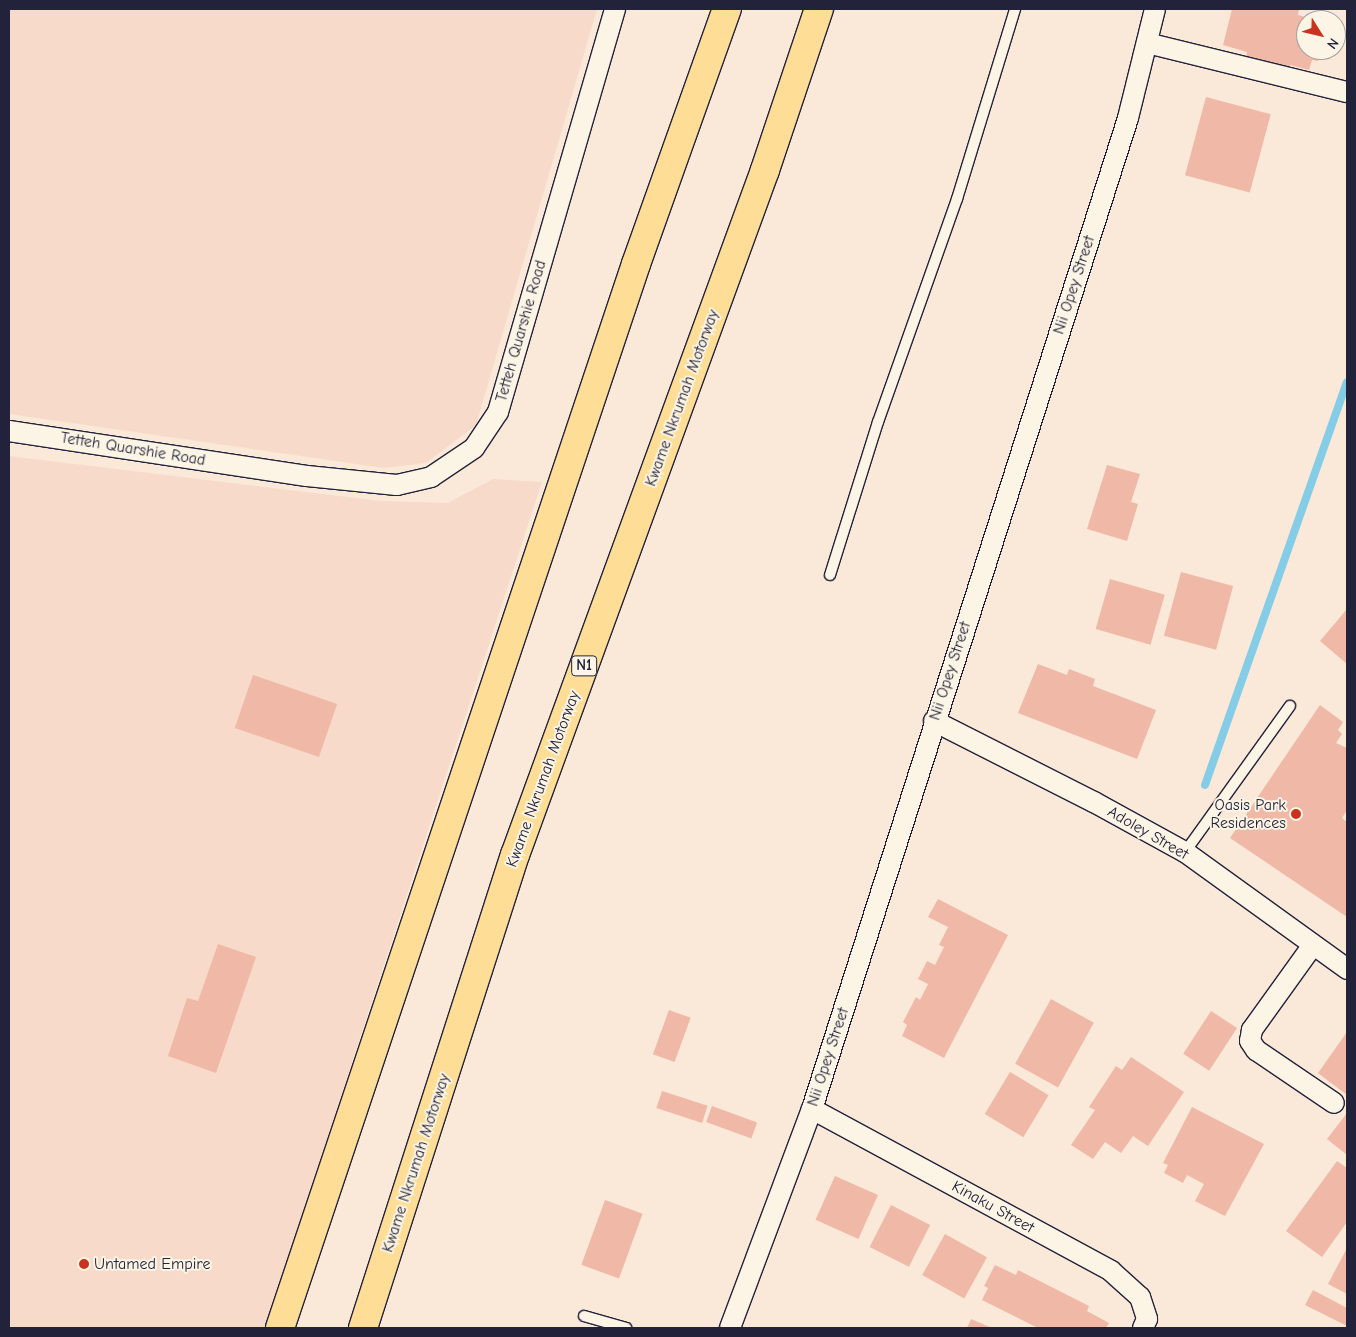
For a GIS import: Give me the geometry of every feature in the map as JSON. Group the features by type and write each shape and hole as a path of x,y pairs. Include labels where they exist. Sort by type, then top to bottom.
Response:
{"highway":[{"path":"280,1328 630,283 727,9"},
{"name":"Kwame Nkrumah Motorway","path":"363,1328 515,855 761,179 819,9"}],"street":[{"name":"Tetteh Quarshie Road","path":"9,431 307,476 397,485 431,477 474,448 498,412 615,9"},
{"name":"Nii Opey Street","path":"730,1328 812,1109 1128,118 1156,9"},
{"path":"1147,43 1347,92"},
{"name":"Adoley Street","path":"934,722 1094,802 1185,852 1347,969"},
{"path":"1313,945 1252,1030 1250,1041 1256,1050 1334,1103"},
{"name":"Kinaku Street","path":"812,1109 1111,1271 1140,1297 1147,1319 1143,1328"}],"lane":[{"path":"830,575 878,422 957,200 1015,9"},
{"path":"1185,852 1290,706"},
{"path":"584,1316 626,1328"}],"shaded area":[{"path":"9,9 597,9 476,425 426,463 384,468 9,414"},
{"path":"9,456 381,501 448,503 493,479 542,482 265,1328 9,1328"}],"building":[{"path":"1232,9 1299,9 1296,10 1296,60 1312,60 1309,70 1290,65 1288,69 1246,57 1247,52 1223,45"},
{"path":"1206,97 1271,114 1250,193 1185,175"},
{"path":"1107,465 1140,474 1131,502 1138,504 1127,541 1087,529"},
{"path":"1181,572 1233,586 1216,650 1164,636"},
{"path":"1110,579 1165,595 1150,645 1096,629"},
{"path":"1347,609 1347,664 1320,641"},
{"path":"1038,664 1067,675 1069,669 1095,679 1093,686 1156,710 1137,759 1018,713"},
{"path":"253,675 337,704 319,757 235,728"},
{"name":"Oasis Park Residences","path":"1320,705 1343,722 1338,730 1342,734 1336,743 1347,748 1347,810 1342,818 1347,822 1347,917 1230,838"},
{"path":"938,899 1008,935 944,1058 902,1036 907,1025 903,1022 916,997 920,1000 928,984 918,979 927,961 935,965 944,947 939,945 948,927 928,917"},
{"path":"218,944 256,957 216,1073 168,1056 187,998 198,1001"},
{"path":"1051,999 1094,1023 1058,1087 1015,1064"},
{"path":"669,1010 691,1018 675,1062 653,1054"},
{"path":"1211,1011 1237,1028 1209,1071 1183,1054"},
{"path":"1347,1032 1347,1095 1318,1073"},
{"path":"1131,1057 1184,1092 1148,1146 1133,1136 1121,1153 1105,1142 1093,1159 1071,1145 1095,1110 1089,1107 1116,1066 1122,1070"},
{"path":"1010,1072 1049,1095 1023,1137 985,1114"},
{"path":"662,1091 708,1106 702,1123 656,1108"},
{"path":"712,1106 757,1122 751,1138 706,1122"},
{"path":"1192,1107 1264,1144 1225,1216 1195,1201 1204,1184 1187,1175 1183,1183 1164,1173 1168,1165 1163,1163"},
{"path":"1347,1113 1347,1155 1327,1139"},
{"path":"1337,1161 1347,1168 1347,1222 1322,1257 1286,1231"},
{"path":"835,1176 878,1195 858,1239 815,1220"},
{"path":"605,1200 643,1214 619,1279 581,1265"},
{"path":"891,1205 930,1225 909,1267 870,1247"},
{"path":"945,1234 987,1257 964,1298 922,1275"},
{"path":"1347,1248 1347,1294 1328,1284"},
{"path":"995,1265 1016,1275 1018,1270 1089,1306 1087,1311 1109,1323 1106,1328 1038,1328 982,1300 988,1288 984,1286"},
{"path":"1313,1290 1347,1308 1347,1326 1305,1305"},
{"path":"971,1319 992,1328 967,1328"}],"waterway":[{"path":"1205,785 1347,382"}],"place":[{"name":"Oasis Park Residences","path":"1296,814"},
{"name":"Untamed Empire","path":"84,1264"}]}
